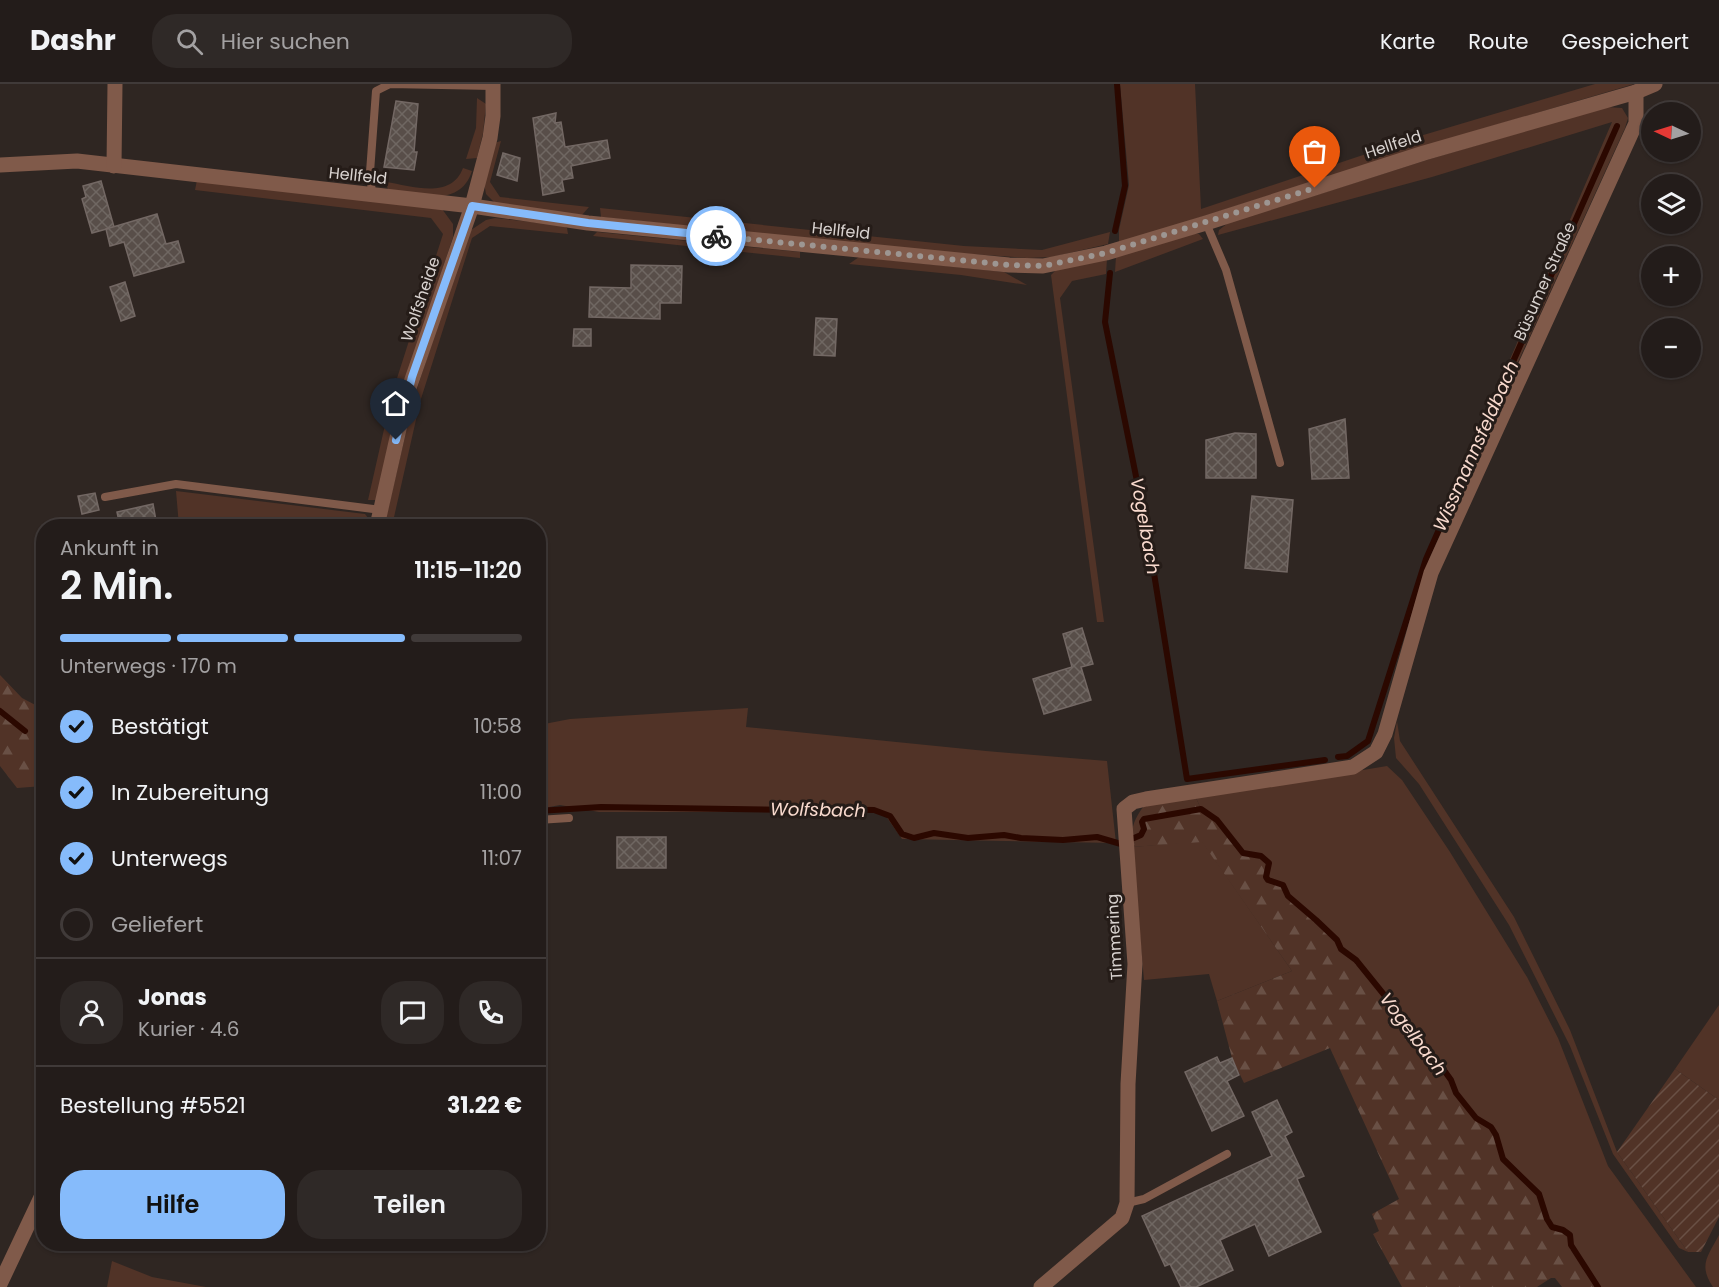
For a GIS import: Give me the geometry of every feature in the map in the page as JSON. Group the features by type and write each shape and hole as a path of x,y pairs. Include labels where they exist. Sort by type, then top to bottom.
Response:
{"street":[{"path":"114,166 115,84"},
{"name":"Hellfeld","path":"0,165 77,161 472,206 588,223 1009,265 1043,266 1096,255 1206,223 1424,153 1636,92 1655,84"},
{"name":"Wolfsheide","path":"379,519 407,394 472,206 490,138 493,85"},
{"name":"Büsumer Straße","path":"1376,752 1384,734 1431,573 1636,123 1636,92"},
{"name":"Timmering","path":"1127,1203 1128,1084 1135,964 1124,809 1133,802 1146,799 1353,767 1376,752"},
{"path":"1041,1287 1122,1218 1127,1203"},
{"path":"1,1282 36,1208"}],"lane":[{"path":"372,194 370,172 376,91 390,84 493,85"},
{"path":"1206,223 1226,270 1280,464"},
{"path":"105,497 176,484 381,510"},
{"path":"546,819 569,818"},
{"path":"1127,1203 1144,1199 1227,1154"}],"green space":[{"path":"1120,84 1195,84 1201,209 1420,136 1595,84 1634,84 1422,147 1119,243 1119,230 1129,185"},
{"path":"477,98 486,104 483,133 477,158 466,159 476,128"},
{"path":"1606,107 1622,108 1628,118 1625,128 1513,373 1424,559 1612,122 1432,177 1218,235 1219,230 1228,223 1430,159"},
{"path":"501,141 490,182 500,197 589,207 582,215 496,204 486,194 484,183 494,143"},
{"path":"463,168 472,171 466,183 458,191 448,195 425,196 388,190 386,182 419,188 440,188 457,178"},
{"path":"197,180 442,209 453,224 453,237 402,392 377,500 368,500 392,394 443,234 431,218 195,190"},
{"path":"600,208 964,246 1042,250 1110,232 1108,244 1052,257 1027,258 928,251 601,217"},
{"path":"495,218 561,225 567,228 568,234 490,226 472,238 420,402 394,519 386,519 414,398 468,232 486,220"},
{"path":"597,232 800,252 800,258 593,236"},
{"path":"1191,233 1199,234 1203,239 1115,272 1116,256"},
{"path":"859,257 1004,272 1027,285 961,275 849,264"},
{"path":"1107,259 1106,274 1072,281 1060,298 1104,622 1097,622 1051,275 1058,268"},
{"path":"176,491 365,514 369,519 178,519"},
{"path":"0,675 22,698 36,705 36,787 17,788 0,766"},
{"path":"748,708 746,727 1107,761 1116,843 902,839 883,812 599,812 560,805 546,808 546,724 570,719"},
{"path":"1397,721 1400,741 1514,917 1570,1030 1617,1152 1688,1252 1679,1248 1613,1154 1570,1046 1509,925 1419,784 1396,758 1394,738"},
{"path":"1387,766 1402,780 1450,852 1527,977 1558,1038 1608,1166 1696,1287 1598,1287 1563,1230 1552,1227 1539,1194 1503,1159 1496,1135 1491,1127 1476,1118 1456,1093 1451,1080 1441,1066 1433,1061 1398,1012 1356,960 1341,949 1337,940 1288,896 1283,885 1268,880 1266,877 1268,871 1261,856 1243,853 1217,820 1201,809 1196,798"},
{"path":"1196,798 1201,809 1217,820 1243,853 1261,856 1269,863 1266,877 1268,880 1283,885 1288,896 1337,940 1341,949 1356,960 1398,1012 1433,1061 1441,1066 1451,1080 1456,1093 1476,1118 1491,1127 1496,1135 1503,1159 1539,1194 1552,1227 1570,1235 1571,1245 1598,1287 1562,1287 1555,1278 1551,1278 1537,1287 1402,1287 1373,1234 1379,1231 1372,1214 1399,1199 1330,1048 1244,1083 1232,1058 1217,1001 1292,971 1202,842 1132,847 1134,825 1144,806"},
{"path":"1202,841 1292,971 1217,1001 1209,974 1144,980 1132,847"},
{"path":"1719,1005 1719,1100 1675,1069"},
{"path":"1675,1069 1719,1100 1719,1217 1701,1252 1688,1252 1617,1152"},
{"path":"1719,1235 1719,1287 1713,1287 1708,1279 1705,1266"},
{"path":"112,1261 152,1277 206,1287 107,1287"}],"building":[{"path":"396,101 418,104 414,152 417,152 414,170 384,167"},
{"path":"556,113 555,123 561,122 565,147 607,140 610,158 571,166 573,178 562,180 564,191 543,195 533,118"},
{"path":"503,153 520,158 517,181 497,175"},
{"path":"101,181 114,227 92,233 82,199 86,197 83,186"},
{"path":"157,214 166,244 178,241 184,262 134,276 124,242 110,246 106,229"},
{"path":"631,265 682,266 681,303 660,303 660,319 589,317 590,287 631,288"},
{"path":"125,282 135,316 121,321 110,287"},
{"path":"816,318 837,319 835,356 814,355"},
{"path":"574,329 591,329 591,346 573,346"},
{"path":"1345,419 1349,478 1312,479 1309,429"},
{"path":"1235,433 1256,434 1256,478 1206,478 1206,440"},
{"path":"95,493 99,510 82,514 78,496"},
{"path":"1252,496 1293,500 1287,572 1245,568"},
{"path":"153,504 156,519 118,519 117,512"},
{"path":"1082,628 1093,664 1081,667 1091,700 1044,714 1033,679 1072,667 1063,634"},
{"path":"617,837 666,837 666,868 617,868"},
{"path":"1217,1057 1220,1063 1232,1058 1239,1075 1227,1081 1244,1116 1212,1131 1185,1072"},
{"path":"1277,1100 1292,1132 1285,1136 1304,1176 1297,1179 1321,1232 1269,1256 1255,1224 1220,1240 1233,1270 1196,1287 1181,1287 1170,1264 1165,1266 1142,1216 1272,1156 1252,1112"}],"waterway":[{"name":"Vogelbach","path":"1115,231 1125,186 1117,84"},
{"name":"Wissmannsfeldbach","path":"1338,757 1347,756 1368,741 1426,559 1617,126"},
{"name":"Vogelbach","path":"1110,273 1105,322 1148,536 1187,779 1325,760"},
{"name":"Wolfsbach","path":"0,711 25,731"},
{"name":"Wolfsbach","path":"546,810 601,807 800,810 815,806 820,809 874,810 890,816 902,834 914,838 934,833 968,838 1004,835 1063,840 1097,837 1121,844"},
{"name":"Vogelbach","path":"1134,838 1141,835 1144,829 1142,822 1144,819 1201,809 1217,820 1243,853 1261,856 1269,863 1266,877 1268,880 1283,885 1288,896 1337,940 1341,949 1356,960 1398,1012 1433,1061 1441,1066 1451,1080 1456,1093 1476,1118 1491,1127 1496,1135 1503,1159 1539,1194 1552,1227 1570,1235 1571,1245 1598,1287"}],"way so far":[{"path":"716,236 1009,265 1043,266 1106,253 1315,188"}],"route":[{"path":"396,440 412,377 472,206 588,223 716,236"}]}
